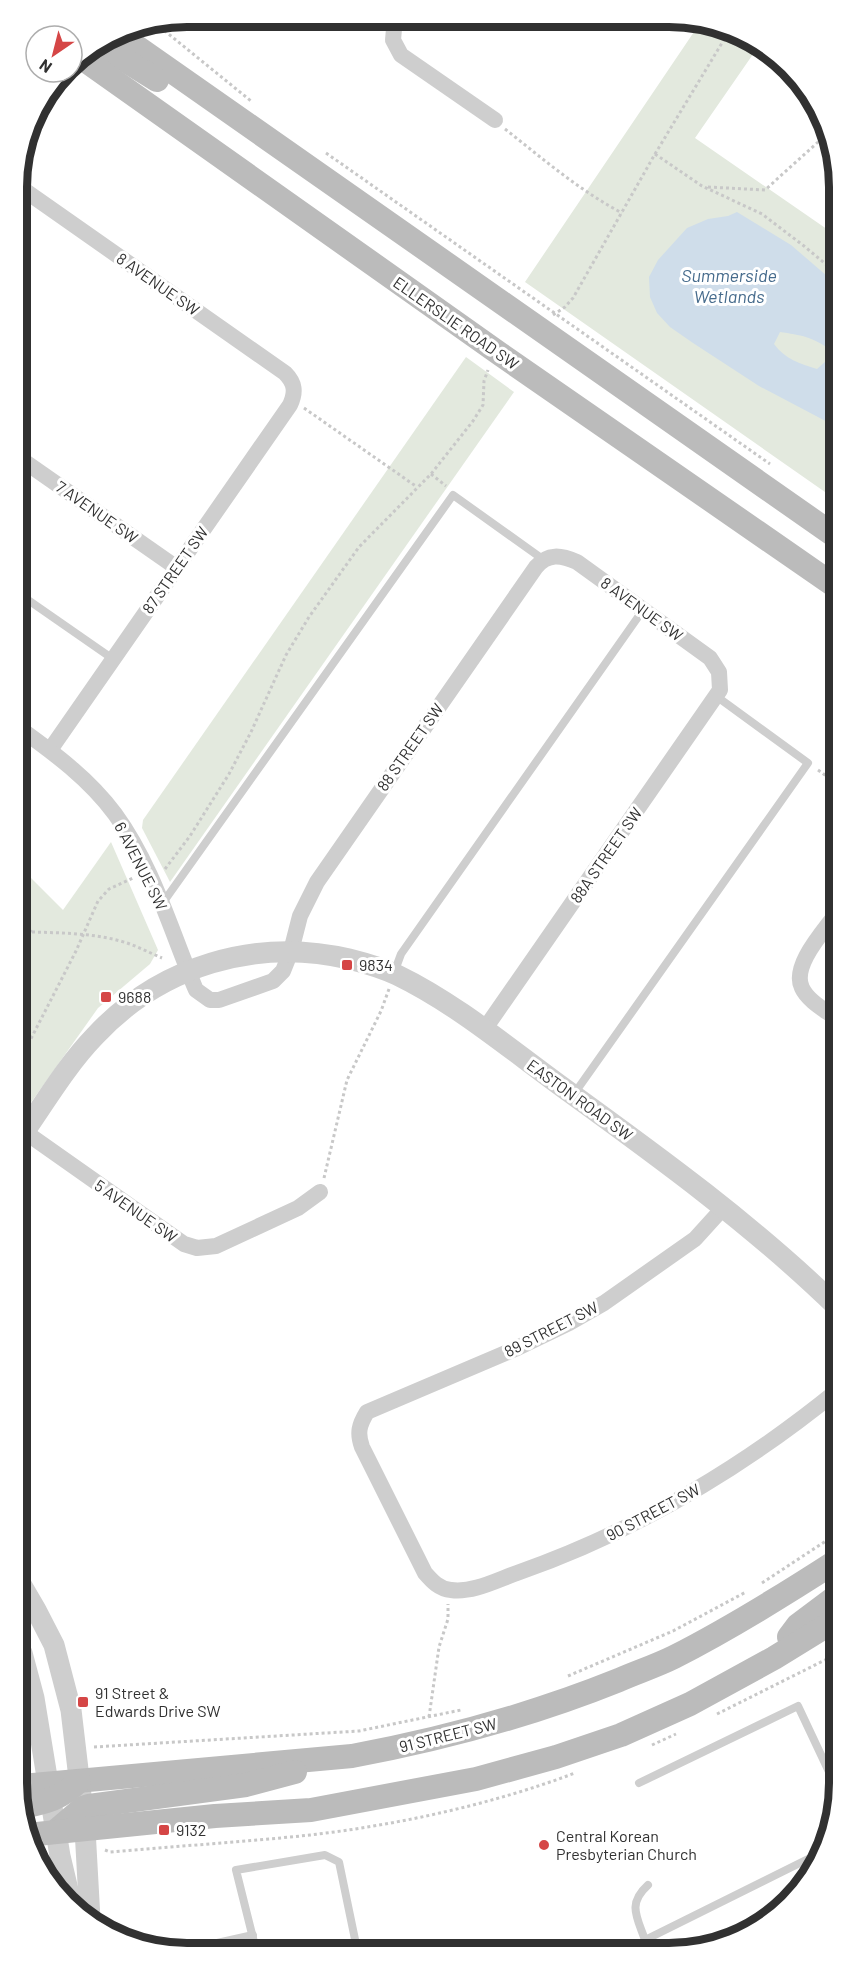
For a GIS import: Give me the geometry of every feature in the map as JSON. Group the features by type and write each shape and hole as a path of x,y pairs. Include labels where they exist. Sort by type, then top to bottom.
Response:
{"main road":[{"path":"126,39 829,532"},
{"path":"106,49 197,105 265,138"},
{"name":"ELLERSLIE ROAD SW","path":"87,63 509,361 829,582"},
{"name":"91 STREET SW","path":"80,1780 352,1756 493,1725 566,1701 681,1653 752,1616 829,1566"},
{"path":"774,1658 798,1625 829,1602"},
{"path":"84,1818 215,1816 311,1810 476,1779 556,1757 621,1735 690,1704 774,1658 829,1624"},
{"path":"35,1834 56,1831 84,1818 246,1785 352,1756"},
{"path":"27,1787 50,1792 68,1791 80,1780"},
{"path":"28,1805 50,1792"}],"street":[{"path":"394,27 393,40 401,55 495,120"},
{"name":"8 AVENUE SW","path":"27,192 285,373 290,378 293,394"},
{"name":"87 STREET SW","path":"50,750 177,568 293,394"},
{"name":"7 AVENUE SW","path":"27,463 177,568"},
{"name":"8 AVENUE SW","path":"548,558 567,558 577,562 710,658 721,677"},
{"name":"88 STREET SW","path":"291,951 300,916 320,876 536,567 548,558"},
{"name":"88A STREET SW","path":"484,1030 716,696 720,690 721,677"},
{"name":"6 AVENUE SW","path":"27,734 50,750 91,787 114,814 135,847 162,905 187,970"},
{"path":"829,924 799,972 799,981 805,993 829,1013"},
{"path":"187,970 198,993 210,1000 219,1000 273,981 283,971 291,951"},
{"name":"EASTON ROAD SW","path":"27,1128 93,1037 145,993 187,970 239,955 291,951 337,956 393,973 439,999 484,1030 724,1206 829,1301"},
{"name":"5 AVENUE SW","path":"27,1138 184,1244 197,1248 225,1242 298,1208 320,1192"},
{"name":"89 STREET SW","path":"449,1590 432,1581 420,1562 362,1447 358,1430 361,1421 375,1407 515,1349 604,1303 695,1239 724,1206"},
{"name":"90 STREET SW","path":"449,1590 465,1590 537,1566 633,1524 699,1489 735,1466 829,1397"},
{"path":"27,1595 49,1636 61,1670 71,1710 84,1818 89,1909"},
{"path":"27,1672 34,1698 68,1889"}],"lane":[{"path":"162,905 453,495 548,558"},
{"path":"27,599 113,659"},
{"path":"393,973 401,954 643,610"},
{"path":"573,1095 808,763 716,696"},
{"path":"639,1783 798,1707 829,1772"},
{"path":"255,1943 236,1870 325,1855 339,1862 356,1943"},
{"path":"648,1885 638,1897 634,1910 645,1940 810,1858"},
{"path":"217,1943 253,1935"}],"path":[{"path":"162,29 251,101"},
{"path":"550,316 566,307 573,298 655,154 725,38"},
{"path":"495,120 594,198 622,213"},
{"path":"702,186 765,190 822,139"},
{"path":"320,149 771,465"},
{"path":"655,154 702,186 762,214 829,267"},
{"path":"164,870 190,836 224,783 251,732 286,655 309,617 359,547 431,474 480,412 484,400 485,375 492,365"},
{"path":"293,394 417,487"},
{"path":"431,474 452,491 453,495"},
{"path":"808,763 829,778"},
{"path":"27,1046 98,901 114,886 134,878"},
{"path":"27,929 32,932"},
{"path":"27,934 32,932 84,933 128,943 162,958"},
{"path":"320,1192 346,1080 381,1011 393,973"},
{"path":"759,1585 829,1539"},
{"path":"429,1717 439,1647 448,1619 449,1590"},
{"path":"568,1676 673,1631 750,1590"},
{"path":"92,1749 95,1747 341,1733 377,1728 469,1708"}],"shaded area":[{"path":"696,29 720,36 754,52 695,138 829,231 829,495 525,282"},
{"path":"466,357 514,392 170,882 142,828 143,820"},
{"path":"111,842 158,950 150,964 98,1008 27,1108 27,874 63,910"}],"water":[{"name":"Summerside Wetlands","path":"737,212 791,245 829,278 829,349 806,337 780,332 774,344 788,357 817,369 826,361 829,353 829,423 759,386 670,327 657,313 650,297 649,277 658,260 687,228 708,219"}],"place":[{"name":"9834","path":"347,965"},
{"name":"9688","path":"106,997"},
{"name":"91 Street & Edwards Drive SW","path":"83,1702"},
{"name":"9132","path":"164,1830"},
{"name":"Central Korean Presbyterian Church","path":"544,1845"}]}
